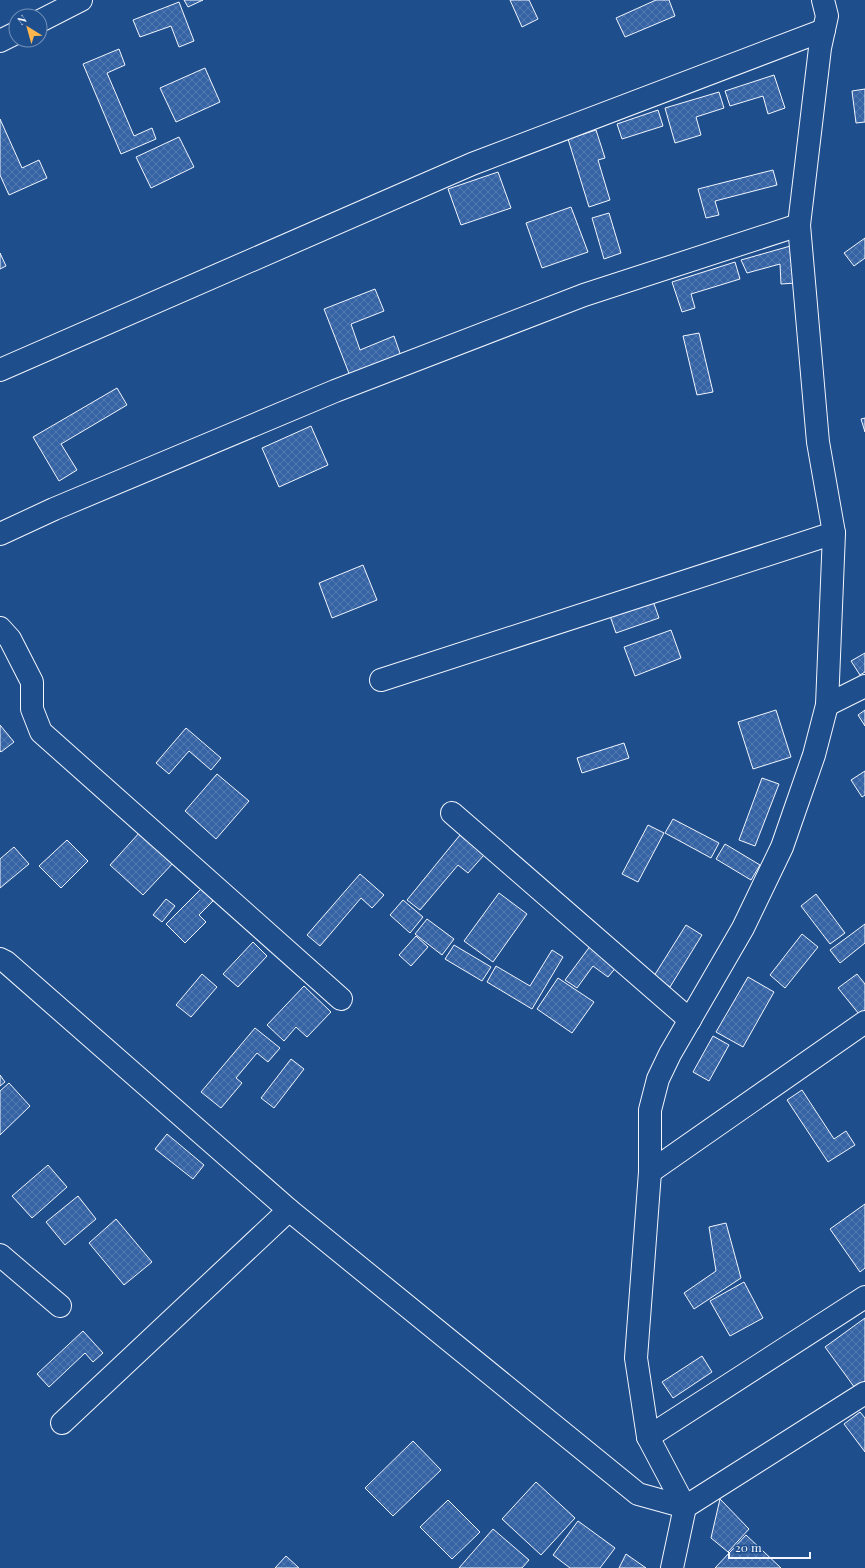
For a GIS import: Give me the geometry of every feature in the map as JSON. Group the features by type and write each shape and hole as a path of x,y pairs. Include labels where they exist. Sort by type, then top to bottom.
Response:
{"street":[{"path":"48,17 81,0"},
{"path":"672,1568 685,1507 648,1437 636,1358 650,1172 650,1110 658,1079 670,1054 743,928 782,847 814,754 827,705 834,533 818,442 799,225 820,48 827,16 823,0"},
{"path":"0,370 472,164 824,30"},
{"path":"0,534 54,509 357,382 584,295 799,225"},
{"path":"381,680 834,533"},
{"path":"0,628 10,639 32,682 32,709 41,732 341,999"},
{"path":"827,705 865,686"},
{"path":"452,813 690,1020"},
{"path":"0,959 6,962 289,1210 638,1494 685,1507 865,1393"},
{"path":"650,1172 865,1022"},
{"path":"62,1423 289,1210"},
{"path":"0,1255 60,1306"},
{"path":"648,1437 865,1297"}],"building":[{"path":"184,0 203,0 188,7"},
{"path":"510,0 529,0 538,19 522,27"},
{"path":"656,0 669,0 675,16 625,37 616,18"},
{"path":"179,2 194,41 179,47 171,26 140,37 133,20"},
{"path":"119,49 125,65 107,73 134,136 152,128 156,139 121,154 83,64"},
{"path":"205,68 220,102 176,122 160,88"},
{"path":"774,75 785,108 768,114 763,96 730,106 725,91"},
{"path":"865,89 865,122 856,123 852,91"},
{"path":"719,92 724,108 696,117 701,135 675,143 665,108"},
{"path":"658,110 663,126 622,139 617,124"},
{"path":"0,119 22,168 39,160 47,178 9,195 0,175"},
{"path":"596,130 605,158 598,160 610,200 589,207 568,139"},
{"path":"179,137 194,167 151,188 136,157"},
{"path":"773,170 777,185 715,201 719,215 706,218 698,189"},
{"path":"498,172 511,208 461,225 448,189"},
{"path":"571,207 588,252 542,268 526,223"},
{"path":"609,213 621,253 604,259 592,218"},
{"path":"865,238 865,258 854,266 844,253"},
{"path":"794,245 796,283 781,284 780,264 747,273 741,260"},
{"path":"0,253 6,266 0,269"},
{"path":"735,262 740,279 691,294 695,308 682,312 672,282"},
{"path":"375,289 384,311 351,324 360,350 394,336 401,356 350,376 324,309"},
{"path":"699,333 713,392 697,395 683,336"},
{"path":"117,388 127,405 61,444 77,470 59,481 33,437"},
{"path":"865,418 865,432 861,419"},
{"path":"311,426 328,465 279,487 262,448"},
{"path":"363,565 377,600 332,618 319,583"},
{"path":"652,598 659,618 616,633 609,613"},
{"path":"671,630 681,658 635,676 624,647"},
{"path":"865,653 865,672 860,675 851,661"},
{"path":"776,710 791,757 753,769 738,722"},
{"path":"865,710 865,726 858,715"},
{"path":"0,725 14,742 1,752 0,751"},
{"path":"186,728 221,758 211,770 189,751 169,774 156,763"},
{"path":"624,743 629,758 582,773 577,758"},
{"path":"865,771 865,795 862,797 851,780"},
{"path":"217,774 249,801 216,839 185,811"},
{"path":"762,778 779,784 755,846 739,840"},
{"path":"673,819 719,843 711,858 665,833"},
{"path":"648,825 664,833 638,882 622,874"},
{"path":"141,831 174,862 143,895 110,865"},
{"path":"460,835 484,855 468,873 458,865 420,910 407,900"},
{"path":"67,840 88,861 61,888 39,866"},
{"path":"725,844 760,865 751,880 716,859"},
{"path":"14,847 29,864 0,888 0,859"},
{"path":"360,874 384,895 372,908 361,898 320,946 307,935"},
{"path":"201,889 213,901 199,915 206,922 185,943 166,924"},
{"path":"499,893 527,914 493,962 464,941"},
{"path":"816,894 845,933 830,944 801,906"},
{"path":"166,899 175,906 162,922 153,915"},
{"path":"403,900 423,917 410,933 390,915"},
{"path":"427,919 454,939 442,955 415,934"},
{"path":"865,924 865,943 840,963 830,950"},
{"path":"686,925 702,935 670,987 654,976"},
{"path":"802,934 818,947 785,988 770,975"},
{"path":"416,936 428,947 411,966 399,955"},
{"path":"253,942 267,956 238,987 223,974"},
{"path":"454,945 491,967 482,981 445,959"},
{"path":"591,945 618,965 608,977 593,966 577,988 565,980"},
{"path":"552,950 563,957 532,1009 487,982 496,966 530,986"},
{"path":"202,974 217,987 191,1017 176,1005"},
{"path":"857,974 865,984 865,1017 863,1019 838,988"},
{"path":"748,977 774,992 743,1047 716,1032"},
{"path":"558,978 594,1002 572,1033 537,1009"},
{"path":"304,986 331,1012 307,1037 296,1027 284,1041 267,1025"},
{"path":"255,1028 280,1048 268,1062 257,1053 236,1078 242,1083 221,1108 201,1092"},
{"path":"713,1036 729,1045 709,1081 693,1072"},
{"path":"291,1059 304,1069 274,1108 261,1098"},
{"path":"0,1075 5,1082 0,1086"},
{"path":"9,1083 30,1106 0,1135 0,1091"},
{"path":"802,1090 834,1139 846,1131 855,1145 828,1162 787,1100"},
{"path":"167,1134 204,1165 193,1179 155,1149"},
{"path":"48,1165 67,1187 32,1218 12,1196"},
{"path":"78,1196 96,1219 65,1245 46,1222"},
{"path":"865,1204 865,1268 860,1272 830,1229"},
{"path":"116,1219 152,1262 124,1285 89,1243"},
{"path":"726,1223 741,1278 694,1309 684,1293 716,1271 709,1227"},
{"path":"744,1282 763,1318 730,1336 710,1301"},
{"path":"865,1318 865,1381 855,1388 825,1347"},
{"path":"83,1331 103,1353 93,1362 85,1353 49,1387 37,1374"},
{"path":"702,1356 712,1372 673,1398 662,1382"},
{"path":"860,1412 865,1418 865,1452 844,1424"},
{"path":"413,1441 441,1470 393,1516 365,1488"},
{"path":"536,1482 575,1518 541,1555 502,1519"},
{"path":"720,1499 749,1529 728,1552 711,1538"},
{"path":"448,1500 480,1532 452,1559 420,1527"},
{"path":"578,1521 615,1548 600,1568 570,1568 553,1555"},
{"path":"493,1529 529,1560 522,1568 459,1568"},
{"path":"746,1535 781,1568 715,1568"},
{"path":"626,1554 646,1568 619,1568"},
{"path":"286,1556 299,1568 275,1568"}]}
